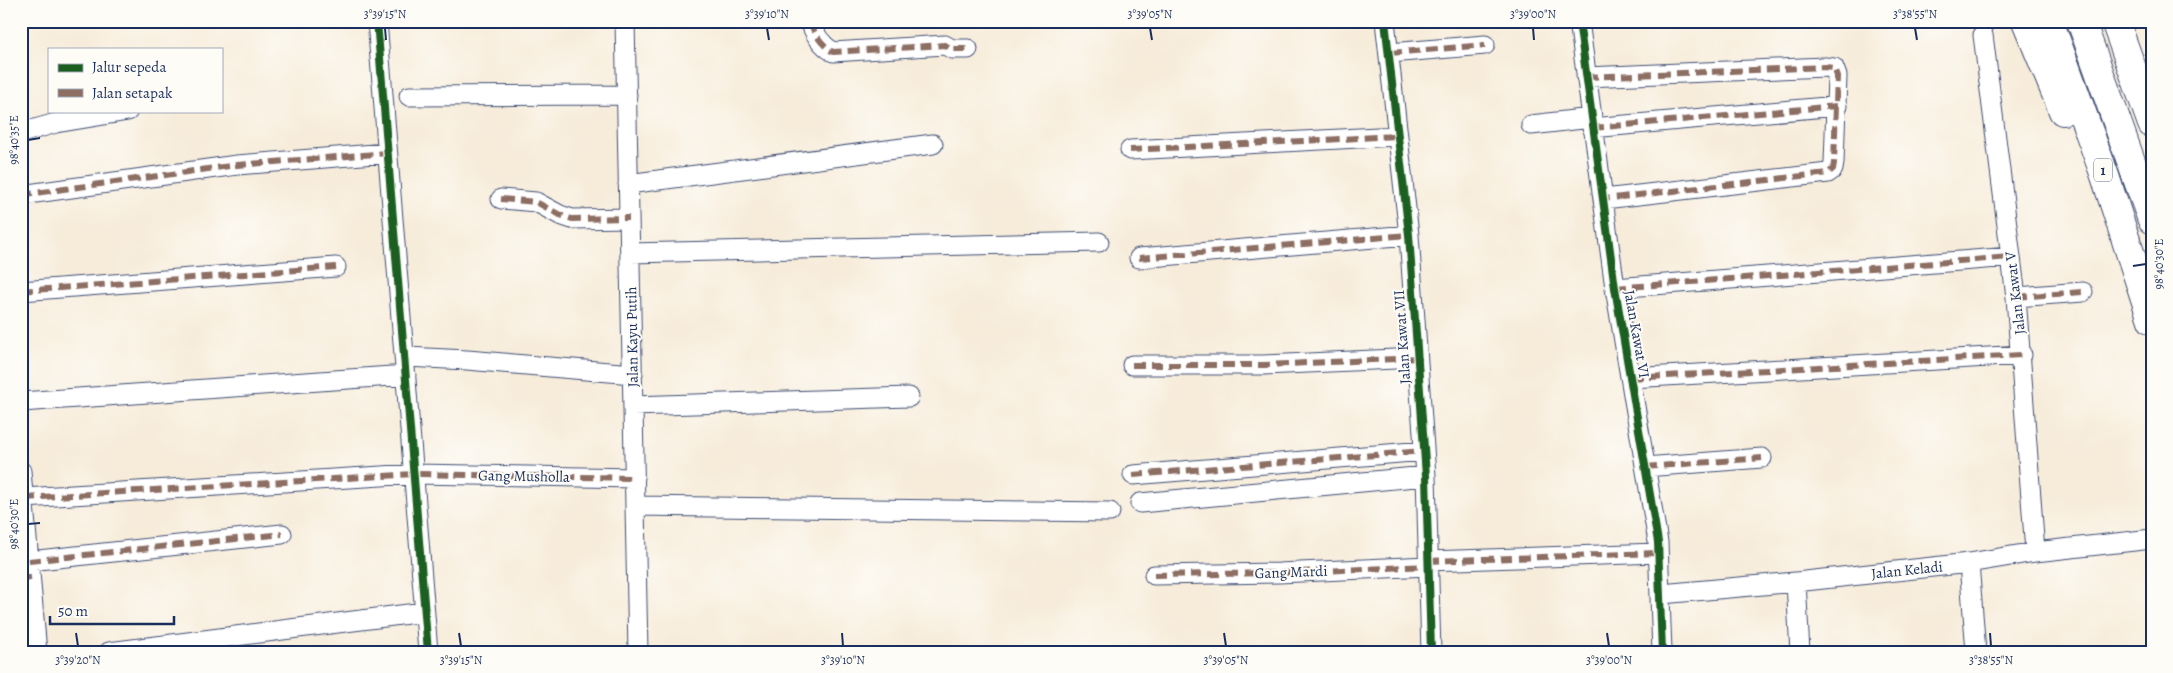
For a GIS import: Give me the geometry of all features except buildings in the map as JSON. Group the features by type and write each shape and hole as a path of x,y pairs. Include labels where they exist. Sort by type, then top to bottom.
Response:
{"highway":[{"path":"2026,21 2092,177 2139,276"},
{"name":"1","path":"2049,21 2139,276 2152,320"},
{"name":"1","path":"2081,21 2152,220"},
{"path":"2115,21 2151,122"},
{"path":"2120,21 2151,122"}],"street":[{"path":"377,21 428,652"},
{"name":"Jalan Kayu Putih","path":"626,21 638,652"},
{"path":"810,21 825,47 834,52 936,45 945,45 952,49 968,48"},
{"name":"Jalan Kawat VII","path":"1385,21 1390,53 1408,235 1426,476 1431,652"},
{"name":"Jalan Kawat VI","path":"1579,21 1615,288 1658,553 1662,652"},
{"name":"Jalan Kawat V","path":"1984,35 2022,355 2035,552"},
{"path":"1390,53 1486,45"},
{"path":"1586,77 1825,67 1834,68 1837,76 1834,169 1828,173 1604,199"},
{"path":"409,96 627,95"},
{"path":"1530,125 1592,123 1837,106"},
{"path":"21,133 56,123 122,112"},
{"path":"1130,150 1398,136"},
{"path":"628,184 933,144"},
{"path":"21,195 237,165 387,153"},
{"path":"501,199 536,202 560,216 572,219 629,218"},
{"path":"1139,258 1408,235"},
{"path":"630,253 1099,242"},
{"path":"1615,288 2011,257"},
{"path":"21,291 336,267"},
{"path":"2016,296 2083,292"},
{"path":"1630,378 2022,355"},
{"path":"1132,365 1264,365 1417,358"},
{"path":"21,402 406,366 633,374"},
{"path":"633,406 909,397"},
{"path":"1133,475 1424,451"},
{"path":"1645,468 1762,458"},
{"path":"21,471 27,572 38,652"},
{"name":"Gang Musholla","path":"24,498 414,474 635,478"},
{"path":"1140,503 1426,476"},
{"path":"636,506 1110,512"},
{"path":"27,572 282,534"},
{"name":"Jalan Keladi","path":"1661,594 1796,582 1970,563 2035,552 2152,539"},
{"name":"Gang Mardi","path":"1154,575 1279,573 1658,553"},
{"path":"1970,563 1976,652"},
{"path":"1796,582 1800,652"},
{"path":"109,652 424,612"}],"marked path":[{"path":"810,21 819,39 833,52 945,45 952,49 968,49"},
{"path":"1390,53 1485,45"},
{"path":"1586,77 1825,67 1834,68 1837,76 1834,163 1833,169 1828,173 1604,199"},
{"path":"1592,128 1837,106"},
{"path":"1130,150 1397,136"},
{"path":"21,195 237,165 387,153"},
{"path":"501,199 536,202 560,215 572,219 629,218"},
{"path":"1139,258 1409,235"},
{"path":"1615,288 2011,257"},
{"path":"21,291 336,267"},
{"path":"2016,297 2083,292"},
{"path":"1631,378 2022,355"},
{"path":"1132,365 1264,365 1417,358"},
{"path":"1133,475 1424,451"},
{"path":"1645,467 1762,458"},
{"path":"24,498 414,474 635,478"},
{"path":"29,561 282,534"},
{"path":"1428,561 1658,553"},
{"path":"1154,575 1279,573 1428,566"},
{"path":"21,578 31,577"}],"cycle path":[{"path":"377,21 428,652"},
{"path":"1385,21 1409,235 1426,476 1431,652"},
{"path":"1579,21 1615,288 1658,542 1662,652"}]}
